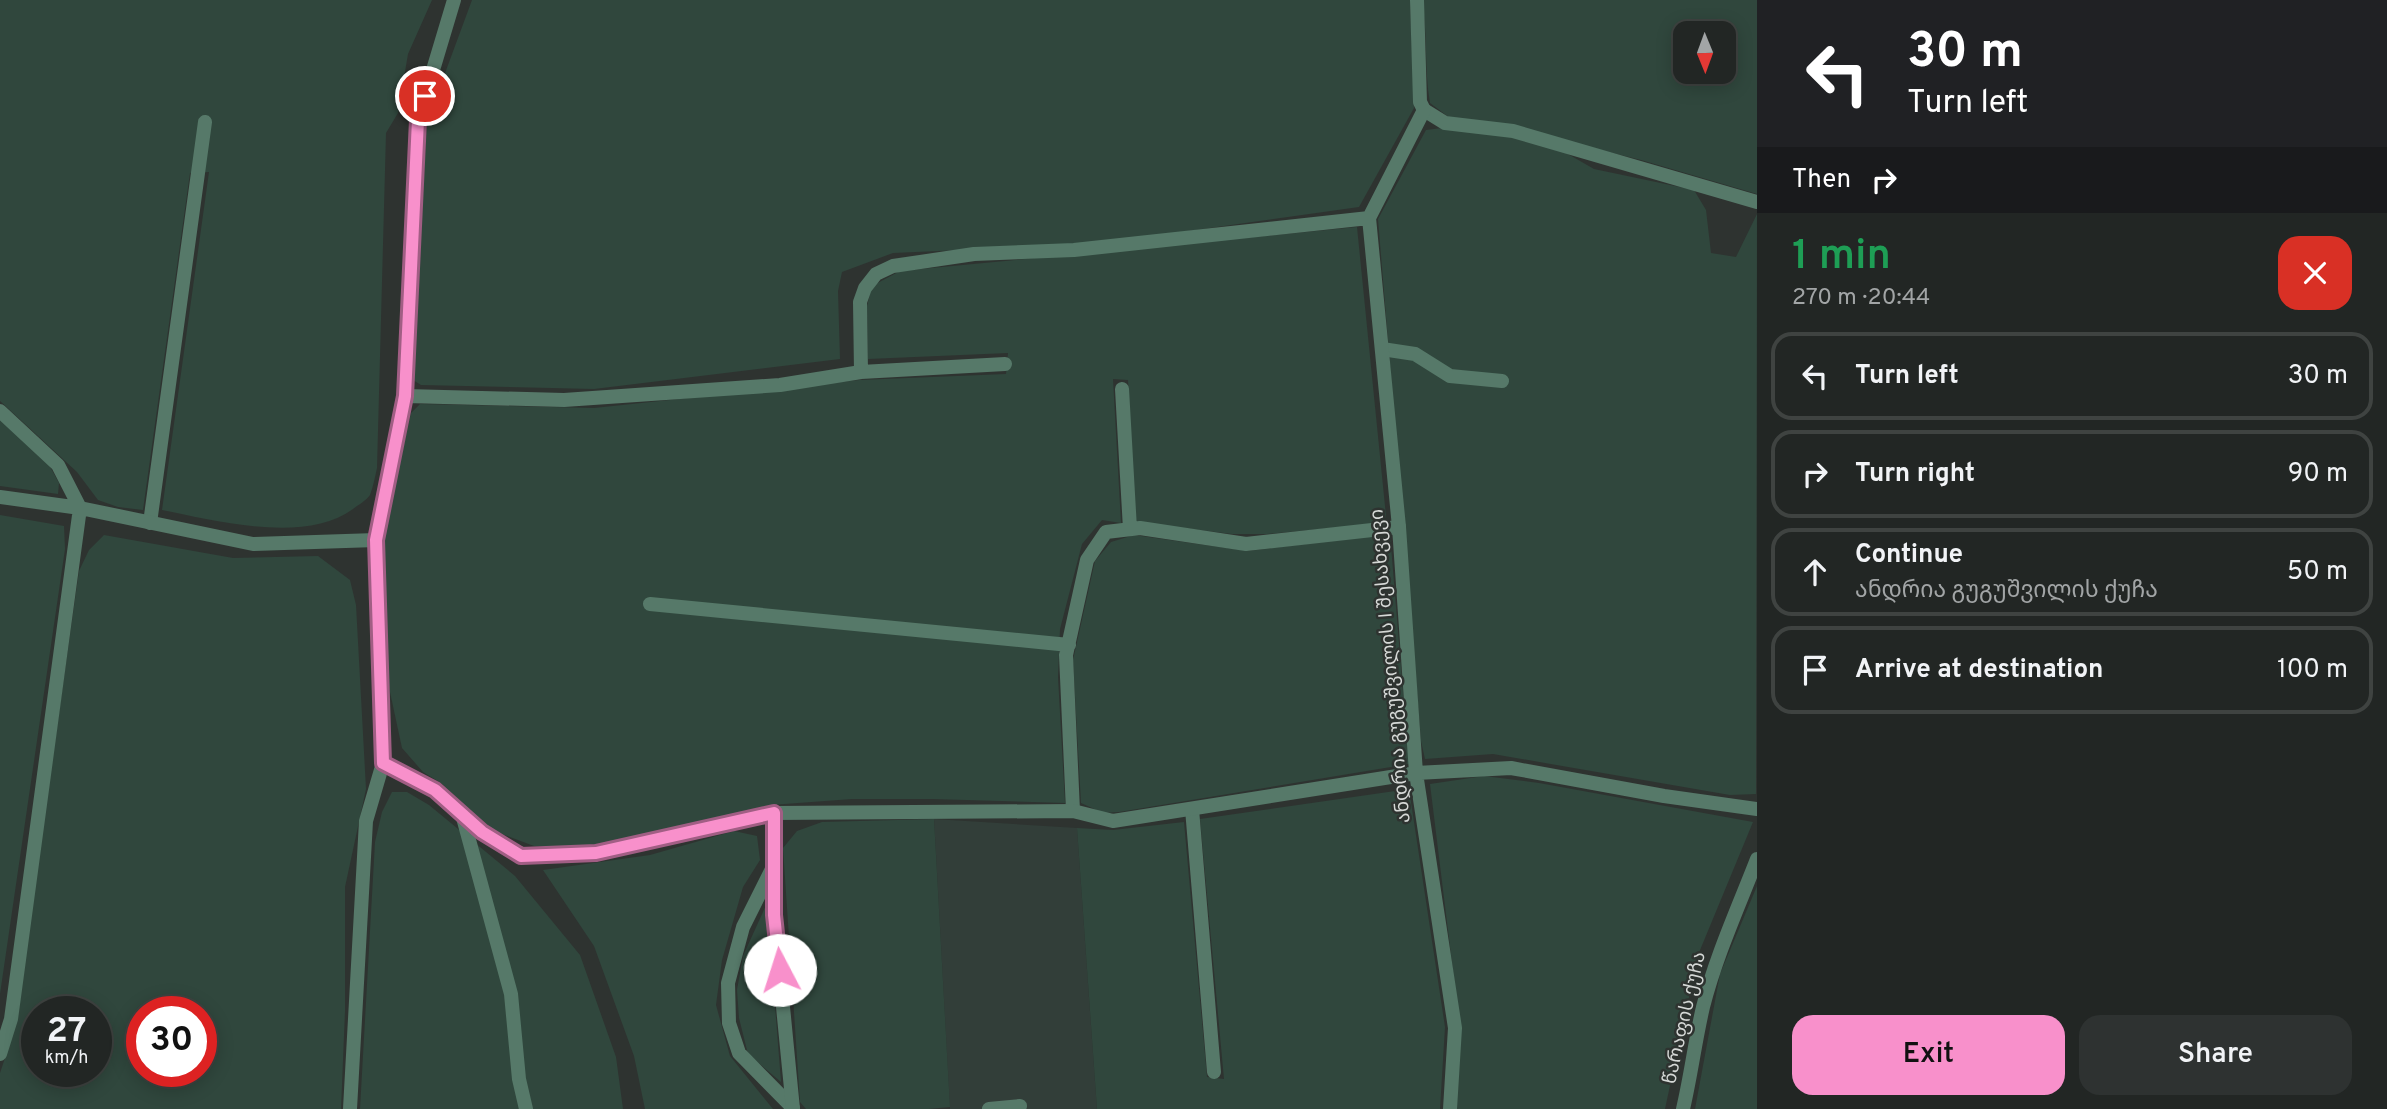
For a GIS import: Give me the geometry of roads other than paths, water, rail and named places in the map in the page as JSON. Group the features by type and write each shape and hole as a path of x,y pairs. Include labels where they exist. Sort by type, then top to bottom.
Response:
{"street":[{"path":"349,1109 366,821 383,763 376,540 405,396 418,120 454,0"},
{"path":"1417,0 1420,102 1424,110 1445,123 1513,131 1757,202"},
{"path":"861,372 860,302 865,288 876,274 893,266 974,254 1074,250 1369,218 1424,110"},
{"path":"150,523 205,122"},
{"name":"ანდრია გუგუშვილის I შესახვევი","path":"1369,218 1399,527 1416,773 1455,1028 1450,1109"},
{"path":"1382,349 1415,355 1450,376 1502,381"},
{"path":"405,396 564,400 780,385 861,372 1005,364"},
{"path":"1122,389 1130,529"},
{"path":"0,411 58,465 80,508 11,1019 0,1054"},
{"path":"0,496 80,508 253,544 376,540"},
{"path":"1073,811 1066,655 1087,560 1106,532 1140,528 1245,544 1399,527"},
{"path":"650,604 1069,645"},
{"path":"383,763 435,790 482,832 521,856 596,853 774,813 1073,811 1113,821 1416,773 1511,768 1664,796 1757,809"},
{"path":"1192,809 1214,1072"},
{"path":"774,813 774,915 793,1109"},
{"path":"462,814 511,994 519,1079 526,1109"},
{"name":"წარაფის ქუჩა","path":"1683,1109 1702,1009 1716,962 1757,859"},
{"path":"774,865 743,927 728,983 729,1023 739,1053 793,1109"},
{"path":"989,1109 1020,1106"}]}
